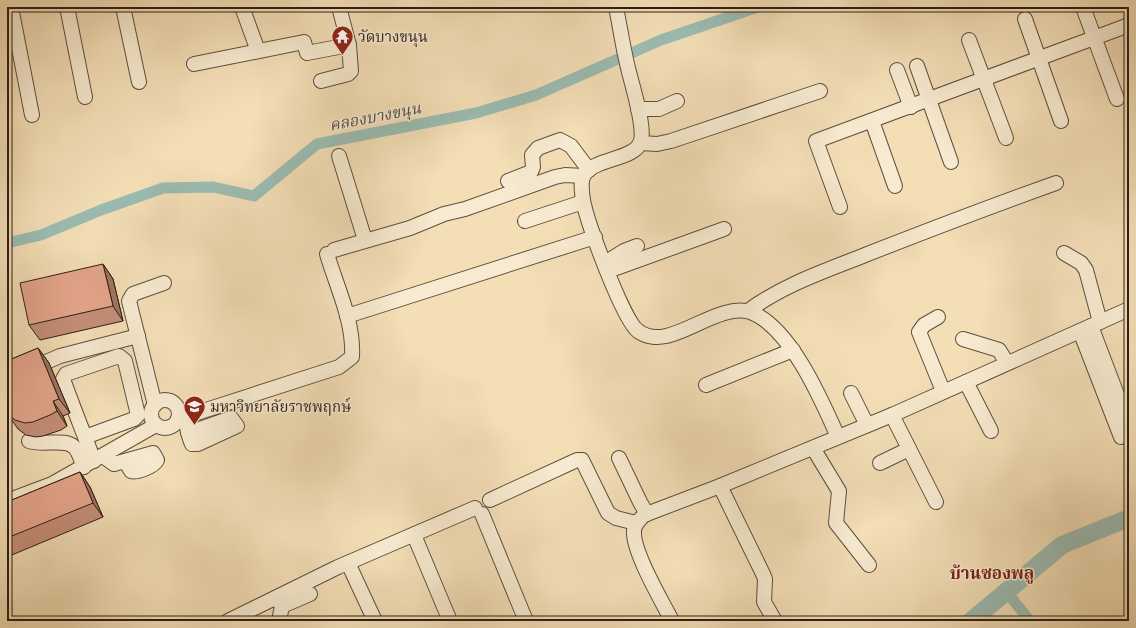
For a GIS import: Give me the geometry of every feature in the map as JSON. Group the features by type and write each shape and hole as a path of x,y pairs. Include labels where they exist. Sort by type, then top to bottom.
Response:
{"street":[{"path":"11,7 32,115"},
{"path":"67,7 85,97"},
{"path":"123,7 139,82"},
{"path":"242,7 258,51"},
{"path":"322,81 348,74 352,71 349,45 339,7"},
{"path":"164,283 130,296 129,301 155,405 151,415 156,425 160,428 171,427 182,418 339,367 352,357 353,342 330,252 365,240 410,228 444,214 555,178 586,173 632,152 640,143 642,136 638,109 616,7"},
{"path":"1084,7 1117,99"},
{"path":"1025,19 1061,121"},
{"path":"840,208 816,141 929,101 1129,25"},
{"path":"969,40 1006,138"},
{"path":"194,64 304,42 307,53 349,45"},
{"path":"916,66 951,162"},
{"path":"897,70 911,107"},
{"path":"640,143 657,144 671,141 820,91"},
{"path":"638,109 659,109 677,100"},
{"path":"872,121 895,186"},
{"path":"508,181 531,172 533,167 532,155 538,148 560,140 571,146 586,173"},
{"path":"339,156 365,240"},
{"path":"586,173 581,185 583,202 606,267 627,318 639,332 649,336 667,336 728,313 748,312 772,294 806,279 913,236 1056,183"},
{"path":"525,221 583,202"},
{"path":"606,267 724,229"},
{"path":"347,316 595,237"},
{"path":"606,267 624,251 637,246"},
{"path":"1064,253 1081,263 1086,270 1090,326 1125,431"},
{"path":"672,621 636,548 634,536 636,523 647,514 720,486 892,415 942,391 966,382 1129,310"},
{"path":"748,312 770,326 793,350 814,385 838,437"},
{"path":"938,317 921,327 919,332 942,391"},
{"path":"7,379 60,356 138,336"},
{"path":"963,340 998,350 1002,353 1007,363"},
{"path":"706,385 793,350"},
{"path":"85,437 134,419 138,415 125,361 119,356 66,374 64,377 68,394 94,461"},
{"path":"966,382 991,431"},
{"path":"851,393 867,425"},
{"path":"155,405 163,400 172,402 178,410 188,433"},
{"path":"892,415 936,502"},
{"path":"7,501 52,484 156,425"},
{"path":"29,441 38,444 64,442 94,461 112,463 125,461"},
{"path":"813,448 838,491 836,523 869,565"},
{"path":"880,463 909,449"},
{"path":"619,458 647,514"},
{"path":"526,621 474,502 480,497 488,498 490,500 577,460 582,460 608,513 616,518 636,523"},
{"path":"720,486 763,574 765,579 764,602 775,621"},
{"path":"279,602 348,563 414,535 478,511"},
{"path":"414,535 450,621"},
{"path":"348,563 375,621"},
{"path":"228,621 279,602 310,594"},
{"path":"279,602 279,621"}],"building":[{"path":"103,264 113,306 29,325 20,283"},
{"path":"38,348 59,399 53,401 57,411 33,422 25,423 15,420 7,413 7,361"},
{"path":"80,472 93,503 7,538 7,502"}],"waterway":[{"name":"คลองบางขนุน","path":"7,243 41,235 101,210 163,188 213,187 254,196 317,144 476,113 536,95 661,40 758,7"},
{"path":"971,621 1062,545 1129,518"},
{"path":"1006,591 1030,621"}],"place":[{"name":"วัดบางขนุน","path":"342,56"},
{"name":"มหาวิทยาลัยราชพฤกษ์","path":"194,426"}],"district":[{"name":"บ้านซองพลู","path":"992,573"}]}
